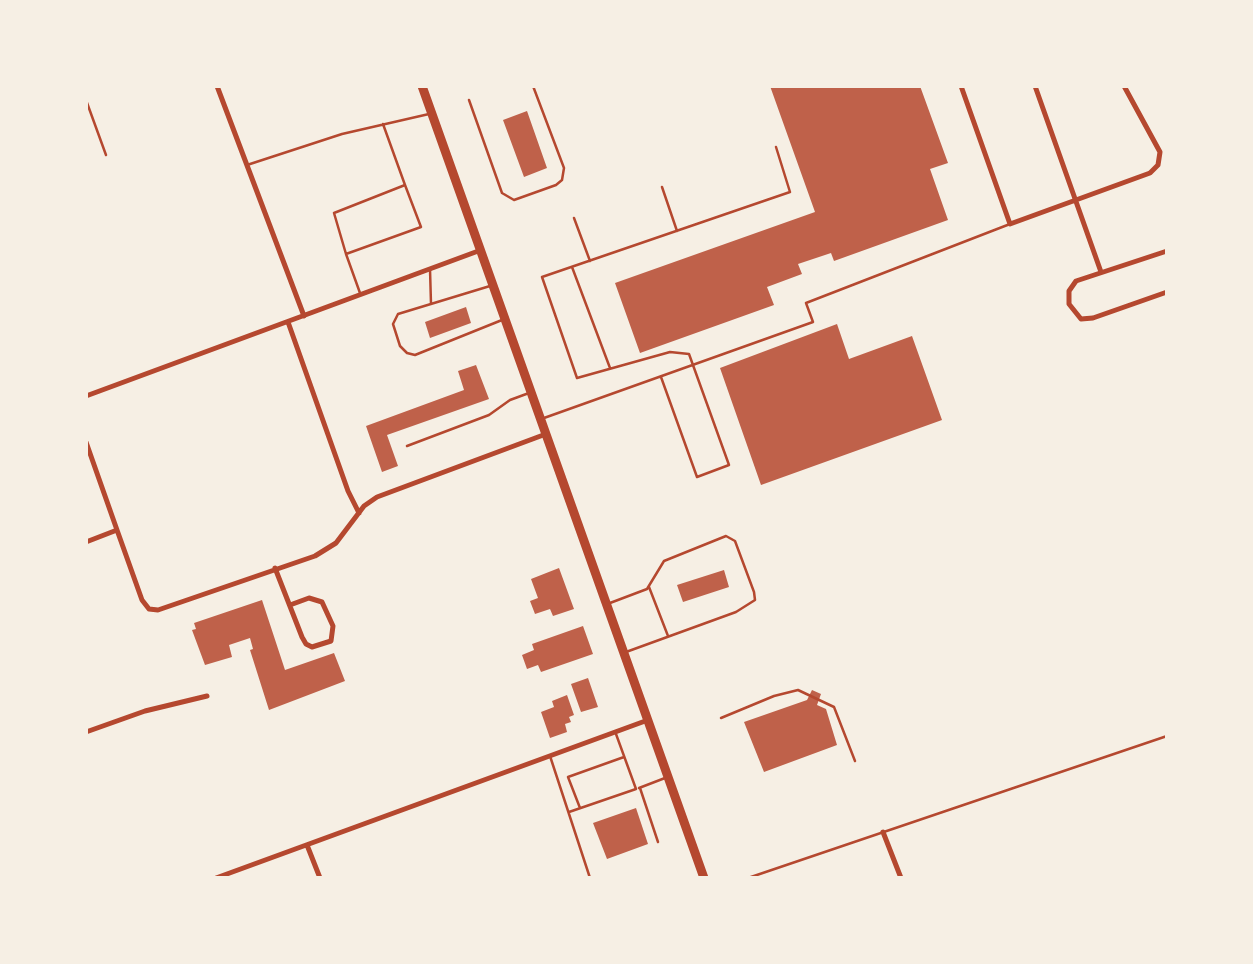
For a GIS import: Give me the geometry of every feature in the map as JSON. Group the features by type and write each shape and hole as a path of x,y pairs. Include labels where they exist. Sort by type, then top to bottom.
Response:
{"main road":[{"path":"422,86 704,878"}],"street":[{"path":"217,86 304,316"},
{"path":"961,86 1010,224 1150,173 1158,165 1160,152 1124,86"},
{"path":"1035,86 1101,272"},
{"path":"86,396 481,250"},
{"path":"1167,251 1076,281 1069,291 1069,304 1081,319 1093,318 1167,292"},
{"path":"288,322 348,491 359,513"},
{"path":"86,442 142,600 149,609 158,610 315,556 336,543 359,513 377,497 546,434"},
{"path":"86,542 117,530"},
{"path":"275,568 290,605 306,644 322,645 331,640 333,626 322,602 309,598 290,605"},
{"path":"86,732 145,711 207,696"},
{"path":"216,878 648,720"},
{"path":"883,832 901,878"},
{"path":"307,845 320,878"}],"lane":[{"path":"469,100 502,193 514,200 556,185 562,180 564,168 533,86"},
{"path":"86,100 106,156"},
{"path":"247,165 342,134 432,113"},
{"path":"345,254 421,227 383,124"},
{"path":"661,377 697,477 729,465 689,354 670,352 577,378 542,278 790,192 776,147"},
{"path":"361,295 345,254 334,212 405,185"},
{"path":"662,187 677,231"},
{"path":"574,218 590,261"},
{"path":"541,419 813,322 806,303 1010,224"},
{"path":"572,267 610,368"},
{"path":"430,269 431,304"},
{"path":"494,285 398,314 393,324 400,346 407,353 415,355 505,318"},
{"path":"407,446 489,415 510,400 531,392"},
{"path":"607,604 649,587 664,561 678,553 726,536 735,541 755,600 736,612 624,653"},
{"path":"649,587 668,636"},
{"path":"721,718 774,696 798,690 834,707 855,761"},
{"path":"615,732 658,842"},
{"path":"748,878 1167,736"},
{"path":"550,756 590,878"},
{"path":"580,808 568,776 624,757"},
{"path":"569,812 668,777"}],"building":[{"path":"770,86 920,86 948,163 930,169 948,220 834,261 831,253 798,264 802,274 767,287 774,305 640,353 615,283 815,212"},
{"path":"527,111 547,168 524,177 503,120"},
{"path":"466,307 471,323 430,338 425,322"},
{"path":"837,324 849,359 912,336 942,420 761,485 720,368"},
{"path":"476,365 489,399 387,435 398,466 382,472 366,426 464,390 458,371"},
{"path":"559,568 574,609 553,616 550,609 535,614 530,601 538,598 531,579"},
{"path":"724,570 729,587 683,602 677,585"},
{"path":"262,600 285,670 334,653 345,681 269,710 250,650 253,649 250,638 229,645 232,657 205,665 192,630 196,629 194,623"},
{"path":"583,626 593,654 541,672 538,665 527,669 522,655 534,650 532,644"},
{"path":"588,678 598,707 581,712 571,684"},
{"path":"812,690 821,694 817,705 826,709 837,745 764,772 744,722 807,700"},
{"path":"567,695 574,715 569,717 571,722 565,724 567,732 550,738 541,712 554,707 552,701"},
{"path":"636,808 648,844 607,859 593,823"}]}
